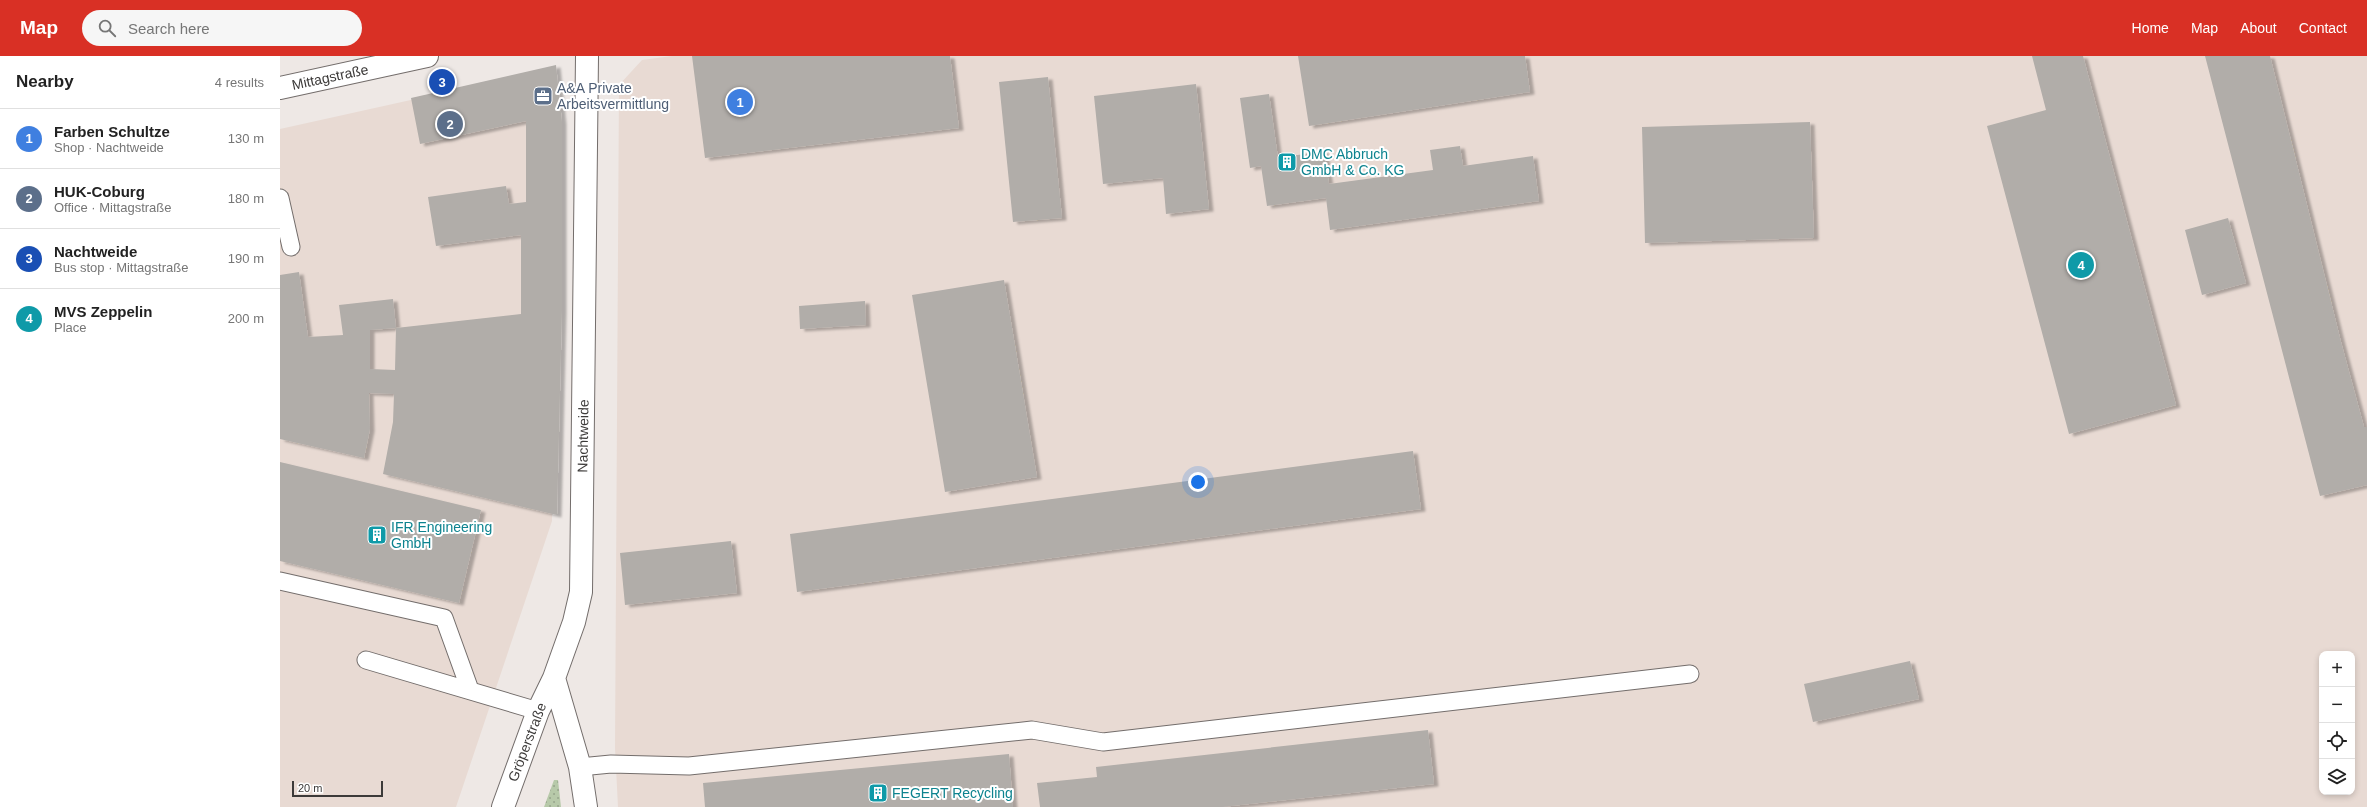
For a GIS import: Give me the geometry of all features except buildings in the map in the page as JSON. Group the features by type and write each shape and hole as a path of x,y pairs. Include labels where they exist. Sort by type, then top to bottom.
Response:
{"street":[{"name":"Mittagstraße","path":"280,88 375,62 427,56"},
{"name":"Nachtweide","path":"554,678 574,622 581,592 587,56"},
{"name":"Gröperstraße","path":"503,807 538,711 554,678"},
{"path":"554,678 580,768 586,807"}],"lane":[{"path":"280,198 290,247"},
{"path":"280,581 444,618 470,690"},
{"path":"366,660 538,711"},
{"path":"580,768 611,764 689,766 1032,730 1103,742 1690,674"}],"shaded area":[{"path":"672,56 2367,56 2367,807 618,807 615,748 619,85 642,60"},
{"path":"555,68 560,125 552,521 456,807 280,807 280,129"}],"green space":[{"path":"554,780 558,780 561,807 544,807"}],"place":[{"name":"Nachtweide","path":"442,82"},
{"name":"A&A Private Arbeitsvermittlung","path":"543,96"},
{"name":"Farben Schultze","path":"740,102"},
{"name":"HUK-Coburg","path":"450,124"},
{"name":"DMC Abbruch GmbH & Co. KG","path":"1287,162"},
{"name":"MVS Zeppelin","path":"2081,265"},
{"name":"IFR Engineering GmbH","path":"377,535"},
{"name":"FEGERT Recycling","path":"878,793"}]}
